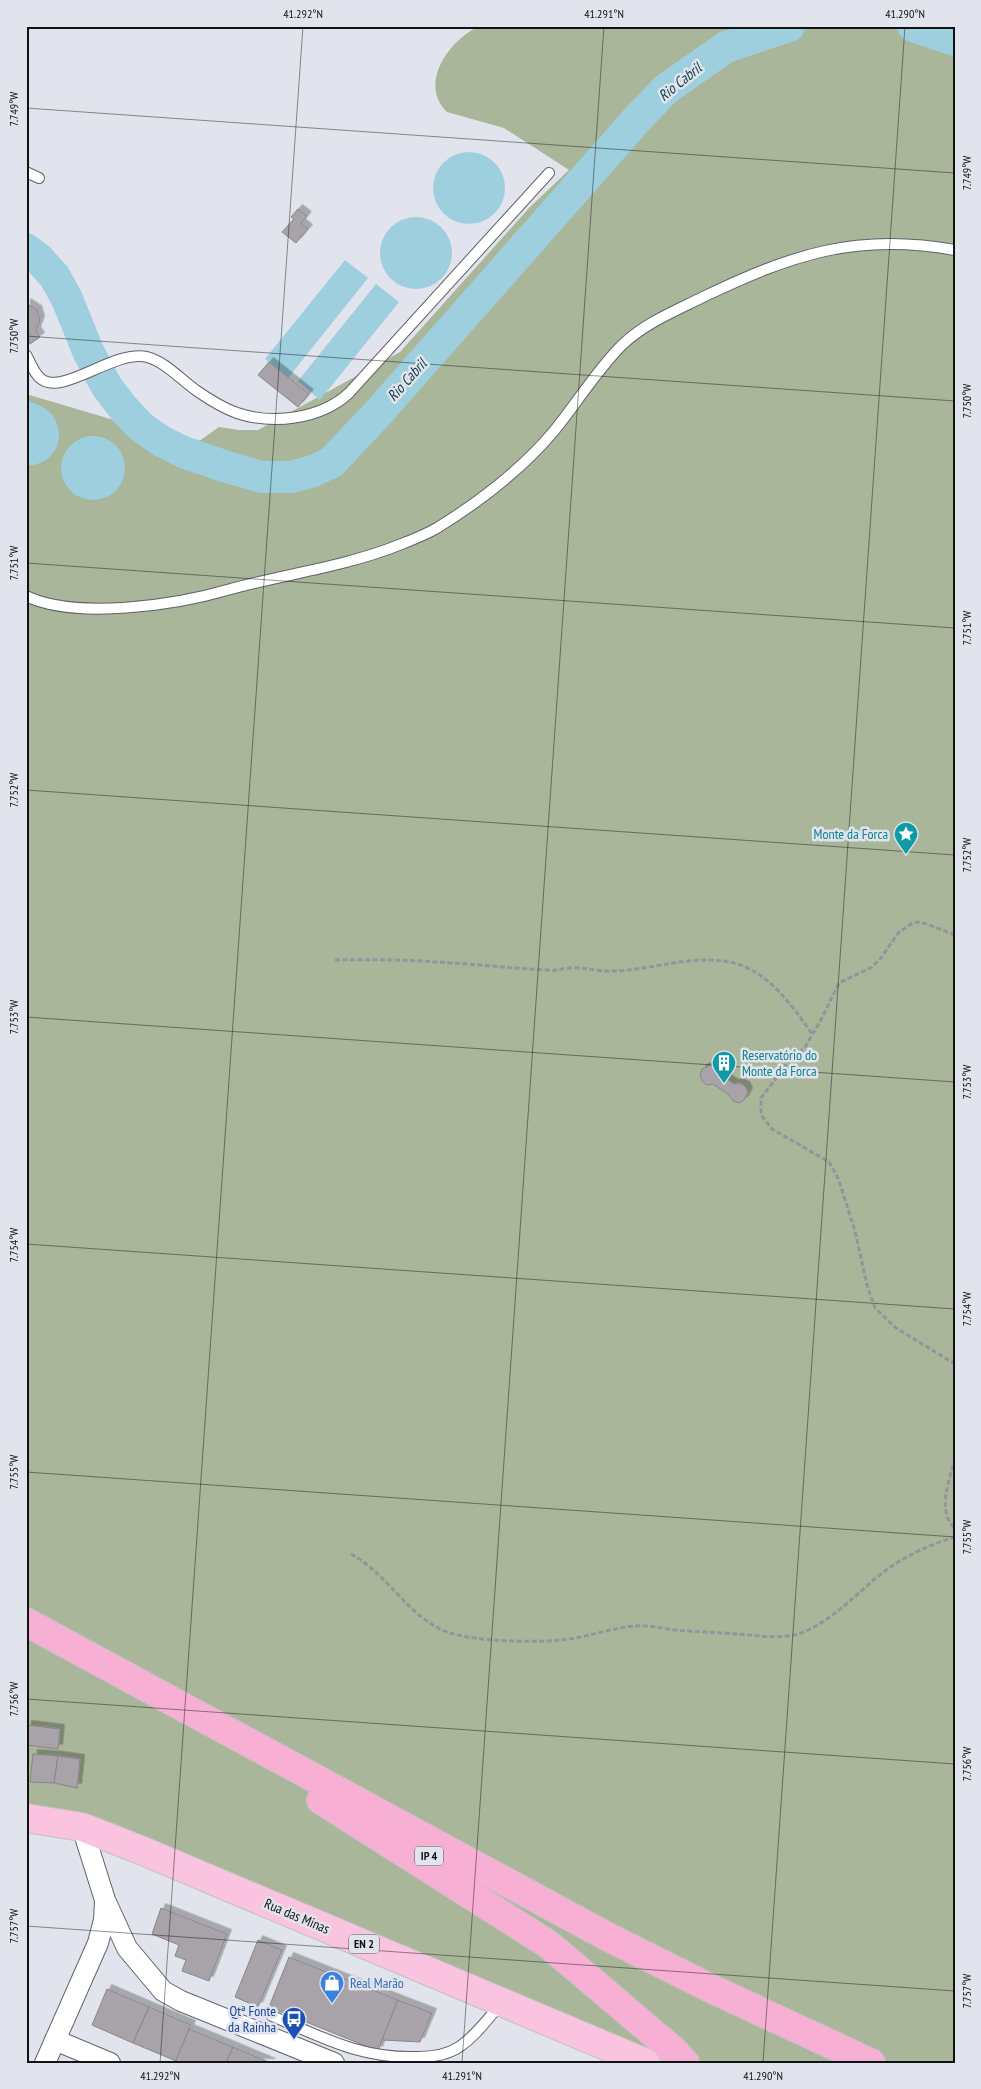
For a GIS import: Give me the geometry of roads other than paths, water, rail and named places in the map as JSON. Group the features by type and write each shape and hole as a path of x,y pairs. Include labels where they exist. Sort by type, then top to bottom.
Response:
{"highway":[{"name":"IP 4","path":"26,1622 608,1937 710,1988 872,2063"},
{"name":"IP 4","path":"26,1637 602,1950 702,2000 838,2063"},
{"path":"286,1778 548,1944 673,2050 685,2063"}],"main road":[{"name":"Rua das Minas","path":"26,1818 82,1827 143,1851 646,2063"}],"street":[{"path":"82,1827 105,1900 127,1948 157,1985 168,1995 334,2063"},
{"path":"45,2063 98,1943 104,1920 105,1900"},
{"path":"55,2040 110,2063"}],"lane":[{"path":"26,172 39,178"},
{"path":"26,356 34,371 44,381 56,384 66,382 117,359 137,355 154,359 210,400 246,415 279,418 305,415 321,410 336,403 349,393 549,173"},
{"path":"26,596 42,602 79,607 166,604 199,598 382,552 435,530 487,493 538,448 554,431 623,345 666,315 783,263 828,250 862,244 889,244 955,250"},
{"path":"272,2016 346,2048 394,2058 425,2057 443,2054 458,2048 472,2036 502,2002"}],"water":[{"path":"469,152 489,158 499,168 505,188 499,208 489,218 469,224 449,218 439,208 433,188 439,168 449,158"},
{"path":"416,217 436,223 446,233 452,253 446,273 436,283 416,289 396,283 386,273 380,253 386,233 396,223"},
{"path":"345,260 368,278 288,378 265,359"},
{"path":"376,284 399,302 320,400 298,381"},
{"path":"26,401 41,406 51,414 57,424 59,435 57,446 50,456 40,463 26,466"},
{"path":"93,436 105,438 116,445 123,456 125,468 123,480 116,491 105,498 93,500 81,498 70,491 63,480 61,468 63,456 70,445 81,438"}],"waterway":[{"name":"Rio Cabril","path":"26,249 39,259 55,277 67,299 88,351 107,387 141,427 161,441 183,452 261,477 292,477 313,471 332,462 378,413 639,117 666,89 726,47 789,26"},
{"name":"Rio Cabril","path":"913,26 955,40"}],"place":[{"name":"Monte da Forca","path":"906,855"},
{"name":"Reservatório do Monte da Forca","path":"724,1084"},
{"name":"Real Marão","path":"332,2004"},
{"name":"Qtª Fonte da Rainha","path":"294,2040"}]}
